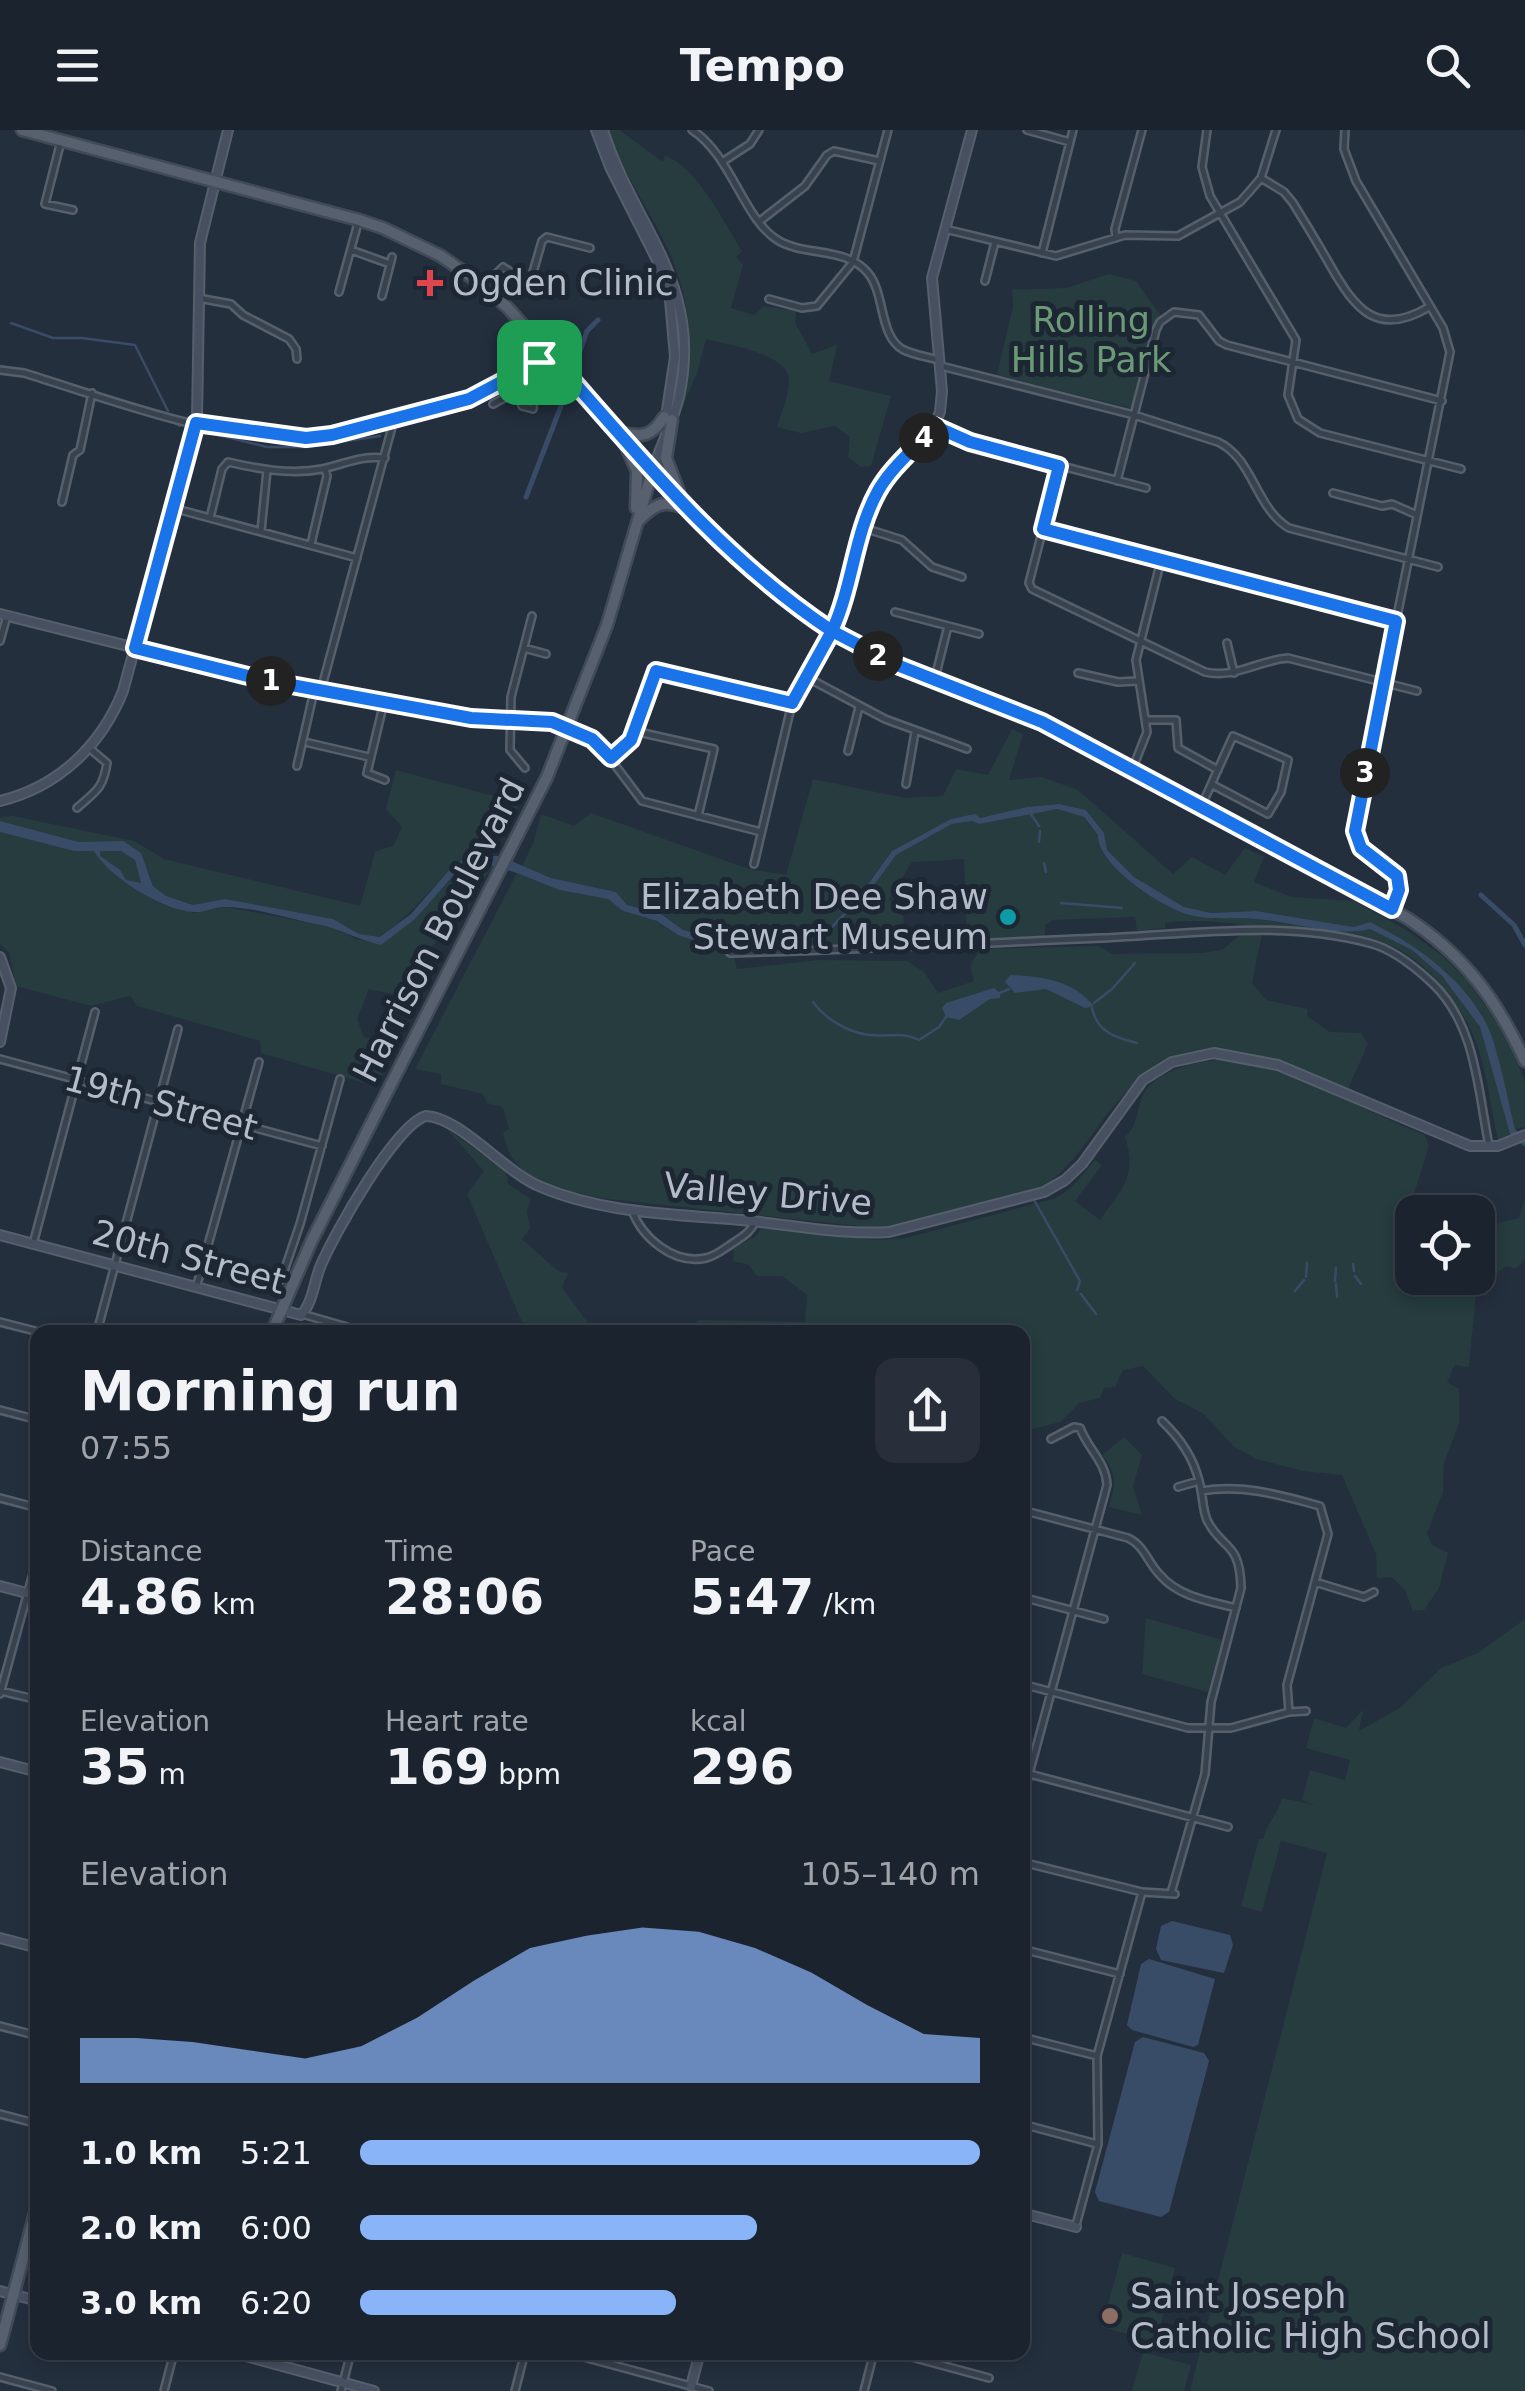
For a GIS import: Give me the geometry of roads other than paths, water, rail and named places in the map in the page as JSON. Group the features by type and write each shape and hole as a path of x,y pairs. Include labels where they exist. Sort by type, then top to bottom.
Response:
{"main road":[{"path":"22,130 359,220 441,256 484,286 747,568 832,631 934,681 1042,722 1392,909 1439,940 1471,970 1504,1017 1525,1061"},
{"path":"620,432 650,435 668,422"},
{"path":"668,422 666,461 690,510"},
{"path":"620,432 638,474 635,524"},
{"name":"Harrison Boulevard","path":"275,1325 312,1240 512,850 568,728 607,625 653,469"},
{"path":"635,524 658,504 671,503 690,510"},
{"path":"0,2345 30,2233"}],"street":[{"path":"0,801 47,782 89,748 118,703 196,423 200,243 228,130"},
{"name":"Harrison Boulevard","path":"596,130 660,269 670,300 675,366 668,422"},
{"name":"Harrison Boulevard","path":"603,130 666,262 678,300 683,364 653,469"},
{"path":"692,130 710,144 760,221 780,242 853,262 872,278 897,344 908,352 1228,446 1280,523 1288,528 1438,567"},
{"path":"722,162 747,146 759,130"},
{"path":"769,299 802,308 817,306 853,262 888,130"},
{"path":"754,864 792,703 840,612 880,488 934,426 942,402 932,284 972,130"},
{"path":"1027,130 1070,142"},
{"path":"1042,254 1074,130"},
{"path":"1116,238 1142,130"},
{"path":"1207,130 1204,181 1296,340 1288,395 1291,408 1303,424 1320,433 1460,469"},
{"path":"945,229 1042,254 1064,255 1136,234 1178,236 1240,202 1262,178 1276,130"},
{"path":"1345,130 1344,149 1356,181 1449,346 1442,400 1355,831 1361,848 1397,876 1399,890 1392,909"},
{"path":"61,140 45,204 73,210"},
{"path":"760,221 797,194 834,150 879,162"},
{"path":"1262,178 1294,203 1347,295 1361,310 1397,320 1414,316 1429,306"},
{"path":"339,292 359,220"},
{"path":"484,286 503,267 526,283 532,279 542,242 547,237 590,248"},
{"path":"985,280 996,242"},
{"path":"351,250 391,260 382,296"},
{"path":"198,298 232,304 243,315 289,340 297,359"},
{"path":"1117,481 1156,330 1174,312 1199,315 1227,345 1442,400"},
{"path":"0,370 24,372 196,423 306,438 487,392 549,354"},
{"path":"493,404 516,392 522,406 532,408 534,402"},
{"path":"62,502 73,455 80,450 92,394"},
{"path":"297,766 357,558 392,428 391,419"},
{"path":"934,426 970,442 1146,488"},
{"path":"210,518 224,464 252,470 325,468 367,455 384,458"},
{"path":"1059,466 1029,583 1032,588 1206,672 1234,673 1272,659 1288,658 1417,691"},
{"path":"311,544 328,476 325,468"},
{"path":"261,531 267,470"},
{"path":"1333,493 1382,506 1392,504 1417,515"},
{"path":"172,508 357,558"},
{"path":"864,528 902,540 932,567 962,577"},
{"path":"1043,529 1396,621"},
{"path":"910,545 916,538"},
{"path":"1132,770 1143,747 1146,720 1136,660 1160,560"},
{"path":"895,612 980,634"},
{"path":"0,641 3,615 318,690 471,718 540,721 568,728 592,739 642,801 761,832"},
{"path":"525,768 510,750 511,697 532,616"},
{"path":"934,681 948,626"},
{"path":"1227,643 1234,673"},
{"path":"524,648 546,654"},
{"path":"611,758 626,746 634,731 656,671 792,703"},
{"path":"1078,673 1138,682"},
{"path":"806,678 915,732 967,750"},
{"path":"384,702 368,775 385,780"},
{"path":"848,751 859,706"},
{"path":"1146,720 1176,720 1178,748 1218,770"},
{"path":"634,731 714,749 698,816"},
{"path":"906,784 915,732"},
{"path":"1201,806 1232,736 1288,760 1280,792 1268,814 1213,784"},
{"path":"309,744 370,757"},
{"path":"77,808 103,786 107,763 89,748"},
{"path":"730,954 1190,930 1285,932 1370,944 1411,965 1436,986 1453,1009 1468,1042 1489,1147"},
{"path":"0,957 11,988 0,1042"},
{"path":"34,1238 96,1012"},
{"path":"99,1325 178,1029"},
{"name":"Valley Drive","path":"302,1314 343,1220 405,1129 418,1118 436,1116 448,1120 512,1172 576,1200 632,1210 865,1234 889,1232 1044,1192 1066,1180 1143,1080 1192,1055 1214,1052 1278,1065 1459,1142 1489,1147 1525,1135"},
{"name":"19th Street","path":"0,1059 322,1146"},
{"path":"196,1288 259,1062"},
{"path":"281,1280 340,1078"},
{"path":"632,1210 636,1222 653,1242 673,1254 696,1260 710,1258 724,1249 750,1232 755,1222"},
{"name":"20th Street","path":"0,1235 34,1238 115,1266 340,1325"},
{"path":"0,1322 30,1330"},
{"path":"0,1410 30,1418"},
{"path":"1030,1864 1142,1892 1173,1894 1205,1774 1211,1702 1241,1588 1237,1557 1208,1521 1200,1480 1185,1446 1162,1422"},
{"path":"1030,1761 1107,1485 1102,1463 1087,1446 1080,1428 1074,1427 1051,1439"},
{"path":"1178,1487 1200,1480"},
{"path":"1202,1492 1252,1488 1320,1506 1328,1534 1287,1685 1289,1712"},
{"path":"0,1498 30,1506"},
{"path":"1030,1512 1138,1543 1160,1576 1183,1592 1236,1608"},
{"path":"1315,1582 1364,1597 1374,1592"},
{"path":"30,1583 0,1692 30,1698"},
{"path":"0,1586 30,1595"},
{"path":"1030,1599 1104,1619"},
{"path":"1030,1686 1188,1728 1209,1730 1306,1711"},
{"path":"0,1762 30,1770"},
{"path":"1030,1774 1228,1827"},
{"path":"1030,2214 1076,2227 1098,2144 1098,2056 1142,1892"},
{"path":"0,1938 30,1946"},
{"path":"1030,1951 1120,1974"},
{"path":"0,2026 30,2034"},
{"path":"1030,2039 1098,2056"},
{"path":"0,2114 30,2122"},
{"path":"1030,2126 1098,2144"},
{"path":"0,2291 30,2299"},
{"path":"164,2391 172,2360"},
{"path":"256,2360 342,2387 374,2391"},
{"path":"342,2387 349,2360"},
{"path":"515,2391 523,2360"},
{"path":"592,2360 708,2391"},
{"path":"688,2388 697,2360"},
{"path":"864,2391 872,2360"},
{"path":"923,2360 989,2378"},
{"path":"0,2377 52,2391"}],"water":[{"path":"1059,804 1086,810 1104,833 1107,850 1134,877 1184,907 1211,913 1256,911 1354,927 1370,922 1420,951 1463,990 1486,1023 1499,1059 1515,1129 1525,1139 1525,1147 1510,1134 1480,1027 1442,976 1412,950 1370,929 1342,932 1269,920 1186,914 1146,893 1118,871 1084,817 1057,809 979,824 952,824 896,855 869,892 830,931 780,947 711,946 678,935 657,921 623,911 608,899 559,890 480,862 454,875 415,919 381,945 324,926 259,911 225,907 198,912 167,906 111,871 94,851 74,851 0,832 0,821 79,842 123,841 141,853 153,886 166,896 193,905 225,899 333,919 359,934 380,937 411,914 462,860 500,856 551,878 616,892 627,905 661,914 683,930 713,938 776,939 831,926 859,897 892,851 951,819 975,814 980,818","holes":["100,851 121,851 135,860 141,883 126,880 120,870 100,856"]},
{"path":"1010,975 1056,981 1076,990 1094,1006 1085,1008 1046,989 1015,993 1005,982"},
{"path":"994,988 1000,998 990,999 959,1020 946,1017 942,1008 946,1003"},
{"path":"1172,1921 1230,1935 1233,1945 1224,1973 1161,1960 1156,1949 1161,1926"},
{"path":"1149,1959 1215,1979 1198,2045 1193,2047 1132,2030 1127,2025 1141,1964"},
{"path":"1143,2037 1204,2053 1209,2061 1169,2212 1161,2217 1099,2201 1095,2192 1135,2042"}],"waterway":[{"path":"576,363 587,331 598,320"},
{"path":"11,323 53,338 135,345 168,411"},
{"path":"526,497 566,393"},
{"path":"172,422 180,426"},
{"path":"210,433 267,447 307,447 380,436"},
{"path":"1029,811 1039,826"},
{"path":"1039,842 1040,831"},
{"path":"1044,863 1046,872"},
{"path":"1481,895 1514,925 1525,945"},
{"path":"1061,903 1122,908"},
{"path":"1094,1003 1135,963"},
{"path":"1000,993 1009,989"},
{"path":"813,1002 838,1024 870,1035 901,1035 919,1040 939,1027 946,1017"},
{"path":"1092,1008 1103,1028 1137,1043"},
{"path":"1034,1200 1080,1281 1077,1290"},
{"path":"1306,1277 1307,1263"},
{"path":"1353,1264 1354,1271"},
{"path":"1335,1281 1336,1268"},
{"path":"1355,1276 1361,1284"},
{"path":"1295,1291 1304,1280"},
{"path":"1336,1284 1337,1297"},
{"path":"1081,1294 1096,1314"}],"place":[{"name":"Ogden Clinic","path":"430,283"},
{"name":"Elizabeth Dee Shaw Stewart Museum","path":"1008,917"},
{"name":"Saint Joseph Catholic High School","path":"1110,2316"}],"park label":[{"name":"Rolling Hills Park","path":"1091,340"}]}
